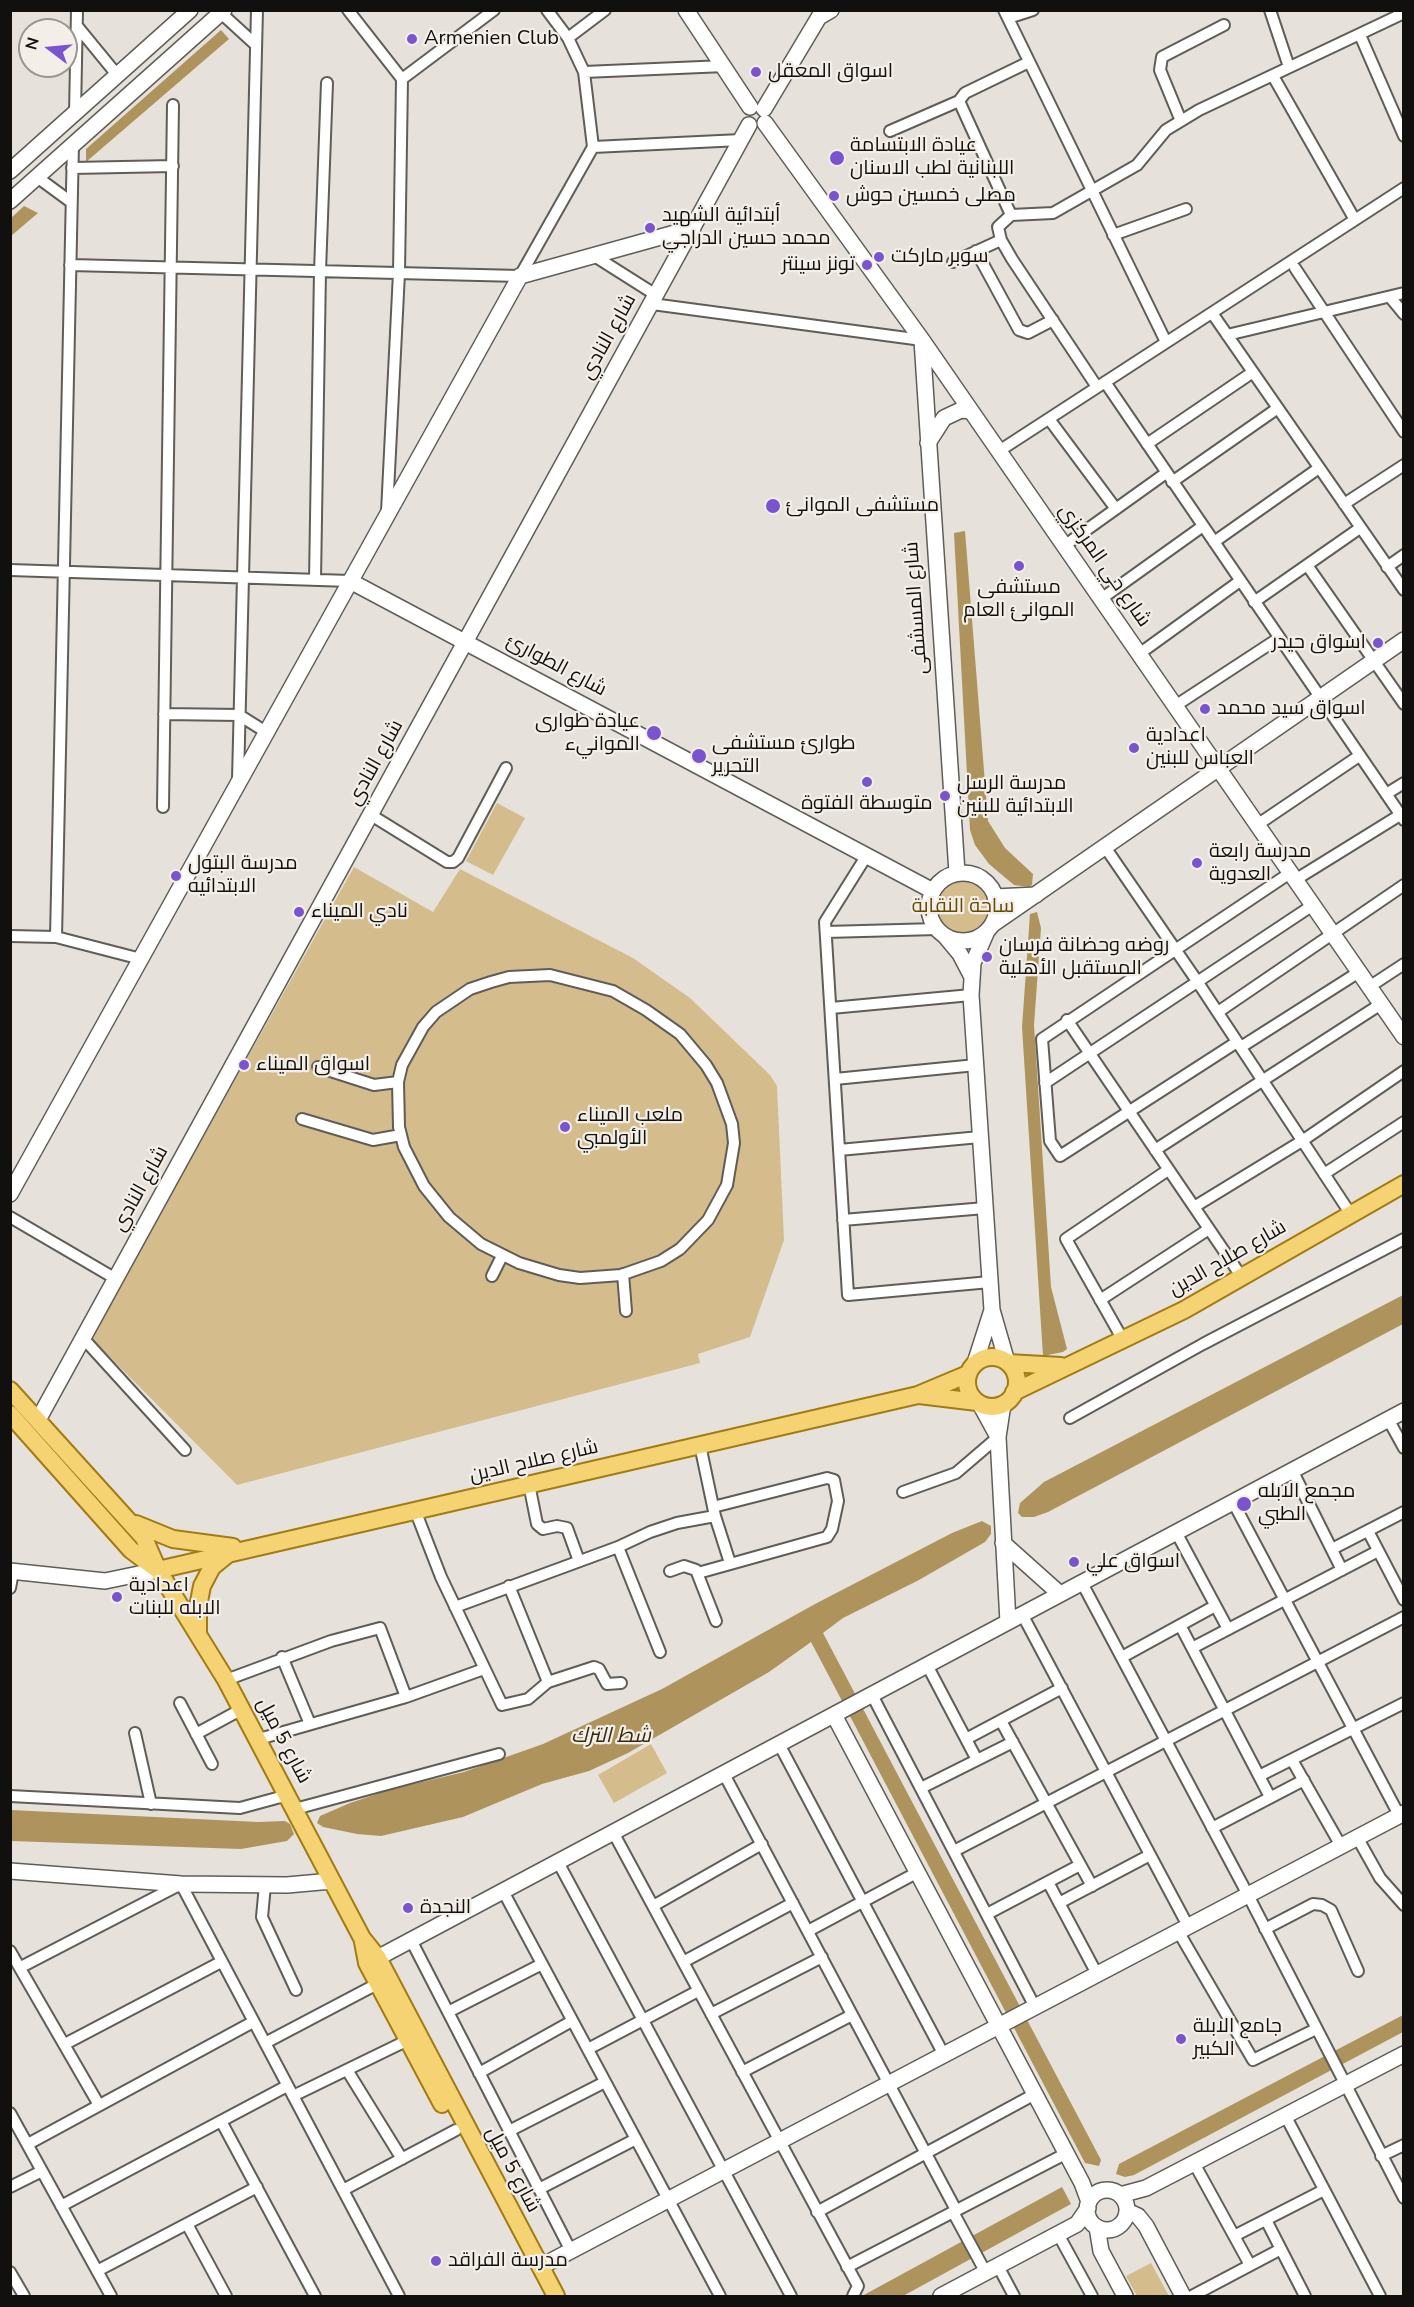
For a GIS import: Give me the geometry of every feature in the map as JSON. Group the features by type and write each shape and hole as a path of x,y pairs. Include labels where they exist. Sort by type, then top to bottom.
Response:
{"main road":[{"name":"شارع صلاح الدين","path":"1014,1392 1184,1310 1403,1184"},
{"path":"991,1357 1007,1362 1016,1375 1014,1392 1003,1404 987,1406 979,1403 968,1389 971,1368 991,1357"},
{"name":"شارع صلاح الدين","path":"1007,1362 1050,1367 1074,1365"},
{"name":"شارع صلاح الدين","path":"158,1570 918,1395 971,1368"},
{"path":"10,1390 144,1538 158,1570"},
{"name":"شارع صلاح الدين","path":"918,1395 979,1403"},
{"path":"10,1414 131,1550 158,1570"},
{"path":"125,1516 150,1532 173,1539 252,1548"},
{"path":"198,1632 198,1607 202,1586 212,1567 230,1553"},
{"name":"شارع 5 ميل","path":"158,1570 198,1632 259,1739 373,1961 556,2296"},
{"name":"شارع 5 ميل","path":"373,1961 377,1984 406,2041 544,2296"}],"street":[{"path":"71,202 37,177 16,166 190,10"},
{"path":"238,784 257,10"},
{"path":"348,10 402,79 399,273 387,513"},
{"path":"402,79 494,10"},
{"path":"10,1194 387,513 593,147 584,72 568,38 547,10"},
{"path":"568,38 605,10"},
{"name":"شارع حي المركزي","path":"686,10 922,340 1403,1034"},
{"path":"759,113 819,17 831,10"},
{"path":"1033,10 1006,14 1166,342"},
{"path":"1270,10 1289,68"},
{"path":"10,201 221,11 256,45"},
{"path":"1359,972 1060,1156 1050,1141 1042,1039 1066,1020 1175,949 1293,876 1402,818 1147,444 1053,320 1001,240 998,227 1011,215 1053,213 1137,165 1166,130 1181,121 1404,13"},
{"path":"1181,121 1160,70 1162,57 1224,25"},
{"path":"78,27 132,92"},
{"path":"1360,35 1404,136"},
{"path":"890,131 958,101 965,93 1029,62"},
{"path":"584,72 724,66"},
{"path":"1273,76 1355,220"},
{"path":"75,114 76,78"},
{"path":"315,580 320,271 327,83"},
{"path":"958,101 1011,215"},
{"path":"163,807 173,105"},
{"name":"شارع النادي","path":"38,1420 749,125 755,128 759,113"},
{"path":"593,147 741,140"},
{"path":"56,938 74,144"},
{"path":"72,168 172,166"},
{"path":"999,451 1404,189"},
{"path":"1113,235 1186,209"},
{"path":"70,264 520,276 597,257 693,228"},
{"path":"953,261 1001,240"},
{"path":"976,251 1019,330 1028,333 1053,320"},
{"path":"597,257 654,299 922,340"},
{"path":"1294,268 1404,432"},
{"path":"1227,335 1404,293"},
{"path":"1390,297 1404,314"},
{"path":"1212,313 1404,590"},
{"name":"شارع المسشفى","path":"922,340 957,873"},
{"path":"1147,444 1253,372"},
{"path":"1064,546 1116,509 1278,408"},
{"path":"928,443 944,418 955,411 971,411"},
{"path":"1048,418 1116,509"},
{"path":"1344,504 1404,465"},
{"path":"1214,542 1319,468"},
{"path":"1101,598 1203,526"},
{"path":"1254,602 1360,528"},
{"path":"1387,567 1404,555"},
{"path":"1307,565 1404,704"},
{"path":"10,570 350,581"},
{"name":"شارع الطوارئ","path":"350,581 933,891"},
{"path":"1139,654 1240,581"},
{"path":"1175,706 1279,638"},
{"path":"826,932 941,932 967,941 1404,640"},
{"path":"164,714 239,715 266,732"},
{"path":"1257,825 1359,756"},
{"path":"371,815 447,862 453,862 458,858 506,768"},
{"path":"1386,794 1404,783"},
{"path":"1105,847 1218,1012 1350,1213"},
{"path":"867,855 825,922 848,1295 990,1282"},
{"path":"970,975 960,954 941,932 929,911 933,891 948,877 957,873 967,873 985,881 996,897 996,915 977,952 970,975 992,1310 1007,1362"},
{"path":"1218,1012 1331,932 1404,885"},
{"path":"996,897 1036,895"},
{"path":"1046,1083 1313,905"},
{"path":"10,936 56,938 141,959"},
{"path":"1369,987 1404,964"},
{"path":"550,975 592,984 630,1000 680,1034 706,1065 729,1113 734,1143 727,1185 708,1220 680,1249 661,1261 623,1274 580,1278 559,1275 502,1256 463,1231 436,1202 412,1167 401,1136 397,1106 398,1082 402,1065 412,1045 436,1012 470,989 509,977 550,975"},
{"path":"831,1008 971,995"},
{"path":"1155,1150 1264,1082 1381,1004"},
{"path":"1066,1020 1241,1276"},
{"path":"835,1079 976,1065"},
{"path":"318,1067 374,1085 398,1082"},
{"path":"1194,1207 1302,1141 1404,1071"},
{"path":"302,1119 373,1140 401,1136"},
{"path":"1324,1174 1404,1122"},
{"path":"839,1150 980,1137"},
{"path":"1123,1340 1066,1239 1168,1170"},
{"path":"843,1220 985,1208"},
{"path":"10,1217 116,1279"},
{"path":"1100,1300 1209,1229"},
{"path":"1070,1418 1203,1344 1404,1239"},
{"path":"492,1275 502,1256"},
{"path":"623,1274 626,1311"},
{"path":"971,1368 992,1310"},
{"path":"83,1338 184,1450"},
{"path":"979,1403 998,1437"},
{"path":"1003,1404 998,1437 1008,1622"},
{"path":"373,1961 1404,1411"},
{"path":"1388,1419 1404,1448"},
{"path":"903,1492 956,1473 998,1437"},
{"path":"700,1445 714,1512 730,1563"},
{"path":"1292,1470 1342,1570"},
{"path":"455,1606 618,1547 677,1523 827,1478 834,1480 838,1501 832,1529 827,1537 698,1573"},
{"path":"529,1484 537,1524 543,1529 557,1526 567,1528 579,1561"},
{"path":"540,2268 1401,1814 1317,1662 1233,1502"},
{"path":"415,1510 455,1606 502,1705 528,1699 548,1682 594,1667 599,1669 607,1684 621,1683"},
{"path":"1332,1549 1404,1512"},
{"path":"1368,1531 1404,1600"},
{"path":"1176,1533 1228,1629"},
{"path":"1003,1543 1060,1594"},
{"path":"618,1547 660,1652"},
{"path":"1192,1648 1378,1551"},
{"path":"670,1571 691,1566 698,1573 716,1621"},
{"path":"10,1588 12,1571 105,1581 158,1570"},
{"path":"1082,1583 1248,1895 1404,2198"},
{"path":"509,1586 548,1682"},
{"path":"1122,1658 1215,1606"},
{"path":"1023,1614 1150,1855 1183,1929 1253,2060 1316,2029"},
{"path":"954,1851 1404,1617"},
{"path":"1180,1625 1270,1797"},
{"path":"226,1680 282,1658 380,1628 406,1697"},
{"path":"282,1658 310,1724"},
{"path":"927,1665 977,1760"},
{"path":"259,1739 406,1697 484,1669"},
{"path":"966,1739 1062,1688"},
{"path":"872,1695 1035,2007"},
{"path":"180,1703 212,1764"},
{"path":"1259,1776 1404,1703"},
{"path":"196,1734 242,1709"},
{"path":"834,1715 1083,2183 1101,2251 1125,2296"},
{"path":"1001,1721 1092,1886"},
{"path":"135,1733 151,1803"},
{"path":"921,1788 1013,1742"},
{"path":"779,1744 944,2055"},
{"path":"10,1796 240,1808 291,1802 499,1754"},
{"path":"1292,1760 1341,1846"},
{"path":"724,1774 955,2211 992,2269 1014,2296"},
{"path":"1212,1828 1304,1780"},
{"path":"613,1833 858,2286 852,2296"},
{"path":"1357,1838 1371,1864 1404,1905"},
{"path":"653,1906 762,1844"},
{"path":"1059,1903 1150,1855"},
{"path":"558,1862 791,2296"},
{"path":"987,1914 1080,1864"},
{"path":"10,1870 181,1884 265,1885 332,1881"},
{"path":"808,1931 918,1872"},
{"path":"1048,1882 1097,1974"},
{"path":"181,1884 399,2296"},
{"path":"21,1967 181,1884"},
{"path":"265,1885 262,1917 296,1989"},
{"path":"503,1891 720,2296"},
{"path":"683,1962 793,1903"},
{"path":"1265,1929 1313,1904 1322,1905 1331,1910 1358,1971"},
{"path":"411,1940 571,2251"},
{"path":"10,1951 99,2105"},
{"path":"711,2014 822,1957"},
{"path":"65,2044 221,1962"},
{"path":"448,2012 542,1964"},
{"path":"265,2043 377,1984"},
{"path":"588,2049 698,1991"},
{"path":"742,2072 852,2015"},
{"path":"479,2073 572,2020"},
{"path":"28,2144 253,2022"},
{"path":"61,2206 221,2121 290,2091 347,2070 406,2041"},
{"path":"1077,2224 1108,2230 1119,2226 1125,2204 1146,2188 1404,2054"},
{"path":"347,2070 402,2159"},
{"path":"509,2131 605,2082"},
{"path":"817,2212 1035,2094"},
{"path":"10,2113 111,2296"},
{"path":"1285,2115 1380,2296"},
{"path":"221,2121 315,2296"},
{"path":"343,2190 456,2130"},
{"path":"539,2189 636,2139"},
{"path":"1381,2156 1404,2145"},
{"path":"847,2267 1067,2153"},
{"path":"1194,2163 1250,2265"},
{"path":"10,2187 42,2170"},
{"path":"1083,2183 1104,2191 1113,2191 1138,2216 1146,2226 1183,2296"},
{"path":"97,2271 256,2187"},
{"path":"1234,2236 1324,2190"},
{"path":"941,2296 1077,2224 1088,2205 1104,2191"},
{"path":"1266,2220 1305,2296"},
{"path":"187,2224 226,2296"},
{"path":"1058,2234 1092,2296"},
{"path":"1192,2296 1281,2249"},
{"path":"10,2272 24,2296"}],"green space":[{"path":"497,803 525,818 493,875 466,861"},
{"path":"354,867 433,912 460,869 633,958 690,998 770,1075 777,1086 784,1240 750,1337 698,1354 700,1363 237,1485 91,1338"},
{"name":"ساحة النقابة","path":"963,881 973,883 981,889 987,897 989,907 987,917 981,925 973,931 963,933 953,931 945,925 939,917 937,907 939,897 945,889 953,883"},
{"path":"651,1744 667,1773 614,1803 598,1775"},
{"path":"1151,2263 1169,2296 1137,2296 1126,2276"}],"water":[{"path":"221,30 229,39 86,162 86,149"},
{"path":"24,206 38,213 11,236 11,218"},
{"path":"965,531 988,821 1005,848 1033,874 1032,885 1029,887 1014,885 989,864 975,845 970,830 954,533"},
{"path":"1037,912 1041,928 1034,1025 1051,1287 1067,1349 1043,1356 1022,1027 1030,914"},
{"path":"1403,1295 1403,1324 1048,1512 1034,1517 1022,1517 1018,1513 1020,1503 1044,1482"},
{"name":"شط الترك","path":"982,1521 991,1526 991,1534 985,1542 919,1580 843,1618 823,1633 1101,2160 1099,2166 1085,2163 811,1642 769,1672 628,1753 589,1771 542,1784 463,1817 381,1836 357,1834 323,1827 317,1823 320,1816 350,1803 389,1790 464,1772 543,1744 662,1689 815,1604 952,1533"},
{"path":"11,1810 258,1822 285,1821 290,1824 294,1834 287,1841 241,1849 11,1841"},
{"path":"1403,2015 1403,2032 1134,2175 1125,2177 1116,2174 1119,2164"},
{"path":"1062,2187 1071,2204 903,2296 862,2296"}],"place":[{"name":"Armenien Club","path":"412,39"},
{"name":"اسواق المعقل","path":"756,72"},
{"name":"عيادة الابتسامة اللبنانية لطب الاسنان","path":"837,158"},
{"name":"مصلى خمسين حوش","path":"834,196"},
{"name":"أبتدائية الشهيد محمد حسين الدراجي","path":"650,228"},
{"name":"سوبر ماركت","path":"879,257"},
{"name":"تونز سينتر","path":"867,265"},
{"name":"مستشفى الموانئ","path":"773,506"},
{"name":"مستشفى الموانئ العام","path":"1019,566"},
{"name":"اسواق حيدر","path":"1378,643"},
{"name":"اسواق سيد محمد","path":"1205,709"},
{"name":"عيادة طوارى الموانيء","path":"654,733"},
{"name":"اعدادية العباس للبنين","path":"1134,748"},
{"name":"طوارئ مستشفى التحرير","path":"699,756"},
{"name":"متوسطة الفتوة","path":"867,782"},
{"name":"مدرسة الرسل الابتدائية للبنين","path":"945,796"},
{"name":"مدرسة رابعة العدوية","path":"1197,863"},
{"name":"مدرسة البتول الابتدائيه","path":"176,876"},
{"name":"نادي الميناء","path":"299,912"},
{"name":"روضه وحضانة فرسان المستقبل الأهلية","path":"987,957"},
{"name":"اسواق الميناء","path":"244,1065"},
{"name":"ملعب الميناء الأولمبي","path":"565,1127"},
{"name":"مجمع الابله الطبي","path":"1244,1504"},
{"name":"اسواق علي","path":"1074,1562"},
{"name":"اعدادية الابله للبنات","path":"117,1597"},
{"name":"النجدة","path":"408,1908"},
{"name":"جامع الابلة الكبير","path":"1181,2039"},
{"name":"مدرسة الفراقد","path":"436,2261"}]}
